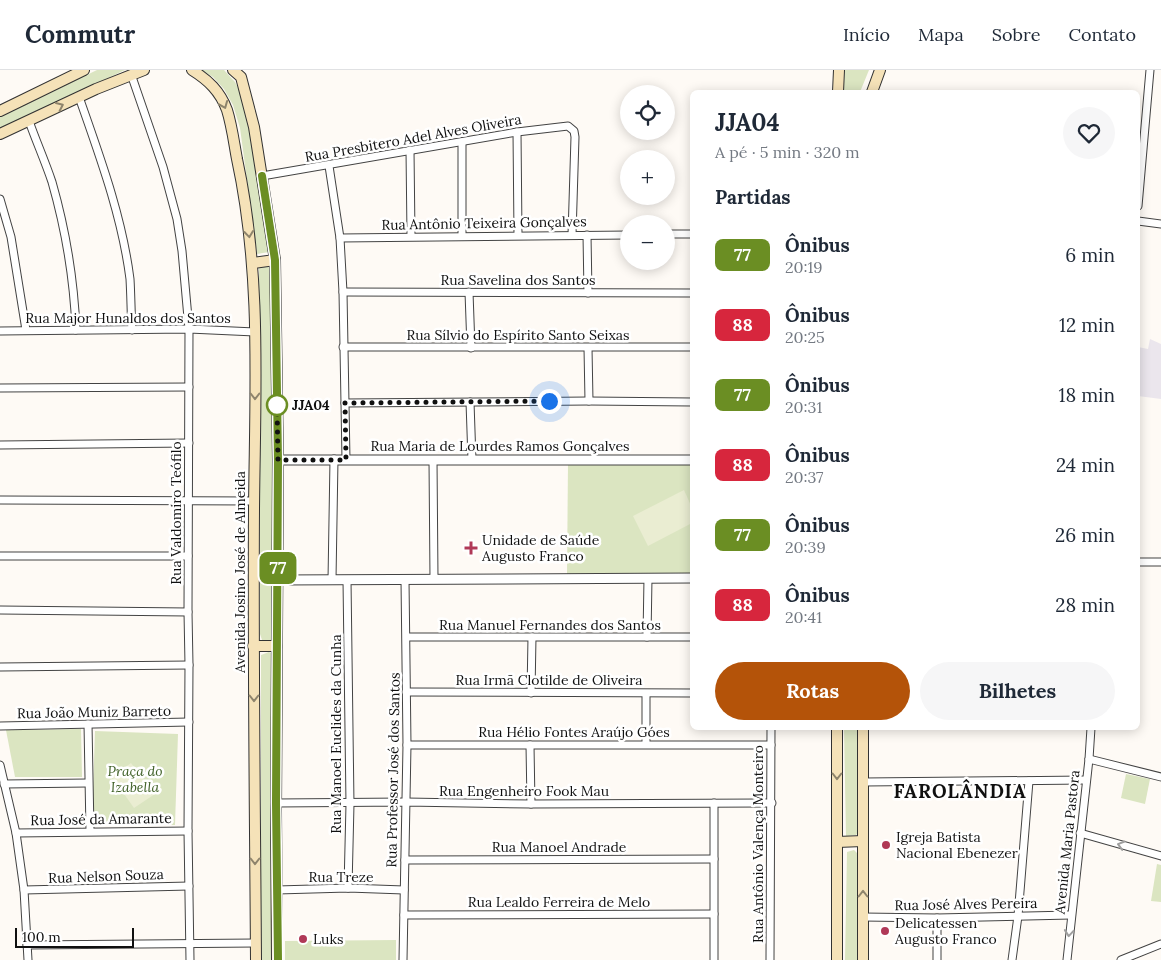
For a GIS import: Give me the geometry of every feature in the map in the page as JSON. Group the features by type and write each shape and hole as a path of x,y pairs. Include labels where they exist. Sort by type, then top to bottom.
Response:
{"main road":[{"path":"0,111 84,70"},
{"path":"0,134 79,97 144,70"},
{"name":"Avenida Josino José de Almeida","path":"192,70 206,78 219,93 226,110 243,185 253,262 255,332 253,646 256,960"},
{"path":"233,70 240,74 254,127 275,260 278,460 276,803 278,960"},
{"path":"838,90 839,70"},
{"path":"873,90 880,70"},
{"path":"253,262 275,260"},
{"path":"253,646 277,646"},
{"path":"837,730 837,960"},
{"path":"863,730 863,960"},
{"path":"837,842 863,841"}],"street":[{"path":"1140,158 1142,109 1150,70"},
{"name":"Rua Valdomiro Teófilo","path":"131,74 163,167 177,219 182,251 189,329 188,831 190,960"},
{"path":"79,97 108,180 120,224 130,279 132,330"},
{"path":"28,121 51,181 65,232 74,288 76,330"},
{"name":"Rua Presbitero Adel Alves Oliveira","path":"262,176 329,166 517,132 568,126 574,131 575,137 572,235"},
{"path":"517,132 518,235"},
{"path":"462,142 462,236"},
{"path":"410,150 411,236"},
{"path":"329,166 340,238 343,292 346,460"},
{"path":"0,200 11,237 26,330"},
{"path":"1140,221 1161,224"},
{"name":"Rua Antônio Teixeira Gonçalves","path":"340,238 620,234"},
{"path":"675,234 690,234"},
{"path":"587,235 588,293"},
{"name":"Rua Savelina dos Santos","path":"343,292 690,293"},
{"path":"469,292 471,348"},
{"name":"Rua Major Hunaldos dos Santos","path":"0,331 189,329 255,332"},
{"name":"Rua Sílvio do Espírito Santo Seixas","path":"343,347 690,347"},
{"path":"588,348 588,401"},
{"path":"0,388 189,387"},
{"path":"470,402 472,460"},
{"path":"345,403 690,402"},
{"path":"0,445 189,443"},
{"path":"332,580 334,459"},
{"name":"Rua Maria de Lourdes Ramos Gonçalves","path":"278,460 690,460"},
{"path":"433,460 434,579"},
{"path":"0,500 254,501"},
{"path":"0,556 188,556"},
{"path":"1140,562 1161,562"},
{"path":"278,580 571,577 690,578"},
{"path":"647,637 648,578"},
{"name":"Rua Manoel Euclides da Cunha","path":"347,580 350,804 348,888"},
{"name":"Rua Professor José dos Santos","path":"403,960 407,745 405,580"},
{"path":"0,610 188,612"},
{"name":"Rua Manuel Fernandes dos Santos","path":"407,637 690,637"},
{"path":"532,637 532,693"},
{"path":"0,667 189,665"},
{"name":"Rua Irmã Clotilde de Oliveira","path":"406,692 690,693"},
{"path":"646,694 646,744"},
{"name":"Rua João Muniz Barreto","path":"0,726 189,722"},
{"path":"88,724 90,831"},
{"name":"Rua Antônio Valença Monteiro","path":"770,960 771,730"},
{"name":"Avenida Maria Pastora","path":"1067,960 1089,759 1090,730"},
{"name":"Rua Hélio Fontes Araújo Góes","path":"407,745 771,745"},
{"path":"530,745 530,804"},
{"path":"1089,759 1161,776"},
{"path":"0,765 16,833 24,890 28,960"},
{"path":"864,782 1086,780"},
{"path":"1012,960 1018,916 1029,781"},
{"path":"4,784 88,783"},
{"name":"Rua Engenheiro Fook Mau","path":"276,803 350,804 406,802 530,804 772,802"},
{"path":"714,803 714,960"},
{"name":"Rua José da Amarante","path":"16,833 188,831"},
{"path":"1080,833 1161,856"},
{"name":"Rua Manoel Andrade","path":"405,860 714,859"},
{"name":"Rua Nelson Souza","path":"24,890 189,886"},
{"name":"Rua Treze","path":"277,890 348,888 404,890"},
{"name":"Rua Lealdo Ferreira de Melo","path":"404,915 714,914"},
{"name":"Rua José Alves Pereira","path":"863,917 937,918 1071,915"},
{"path":"937,918 937,960"},
{"path":"27,945 256,943"},
{"path":"1121,960 1161,944"}],"shaded area":[{"path":"1150,339 1161,344 1161,399 1140,396 1140,347 1148,349"}],"green space":[{"path":"97,70 125,70 0,129 0,117"},
{"path":"201,70 224,70 235,82 245,101 269,252 257,254 240,128 233,105 224,89 213,77"},
{"path":"841,70 869,70 861,90 840,90"},
{"path":"263,264 272,269 274,326 273,641 262,640 260,634 259,268"},
{"path":"568,463 690,465 690,573 567,574"},
{"path":"684,490 690,504 690,524 648,546 633,516"},
{"path":"269,652 275,656 274,960 261,960 261,655"},
{"path":"81,729 82,777 15,777 6,730"},
{"path":"844,730 857,730 858,833 846,836"},
{"name":"Praça do Izabella","path":"95,731 178,734 175,825 92,825"},
{"path":"131,763 155,794 134,808 112,777"},
{"path":"1126,774 1150,779 1145,804 1121,798"},
{"path":"854,850 858,854 858,960 845,960 847,852"},
{"path":"1157,864 1161,865 1161,902 1151,901"},
{"path":"396,940 396,960 285,960 285,941"}],"bus line":[{"name":"77","path":"262,176 275,260 278,460 276,803 278,960"}],"place":[{"name":"JJA04","path":"277,405"},
{"name":"Unidade de Saúde Augusto Franco","path":"471,548"},
{"name":"Igreja Batista Nacional Ebenezer","path":"886,845"},
{"name":"Delicatessen Augusto Franco","path":"885,931"},
{"name":"Luks","path":"303,939"}],"district":[{"name":"FAROLÂNDIA","path":"960,791"}],"route":[{"path":"277,405 278,460 346,460 345,403 549,401"}]}
